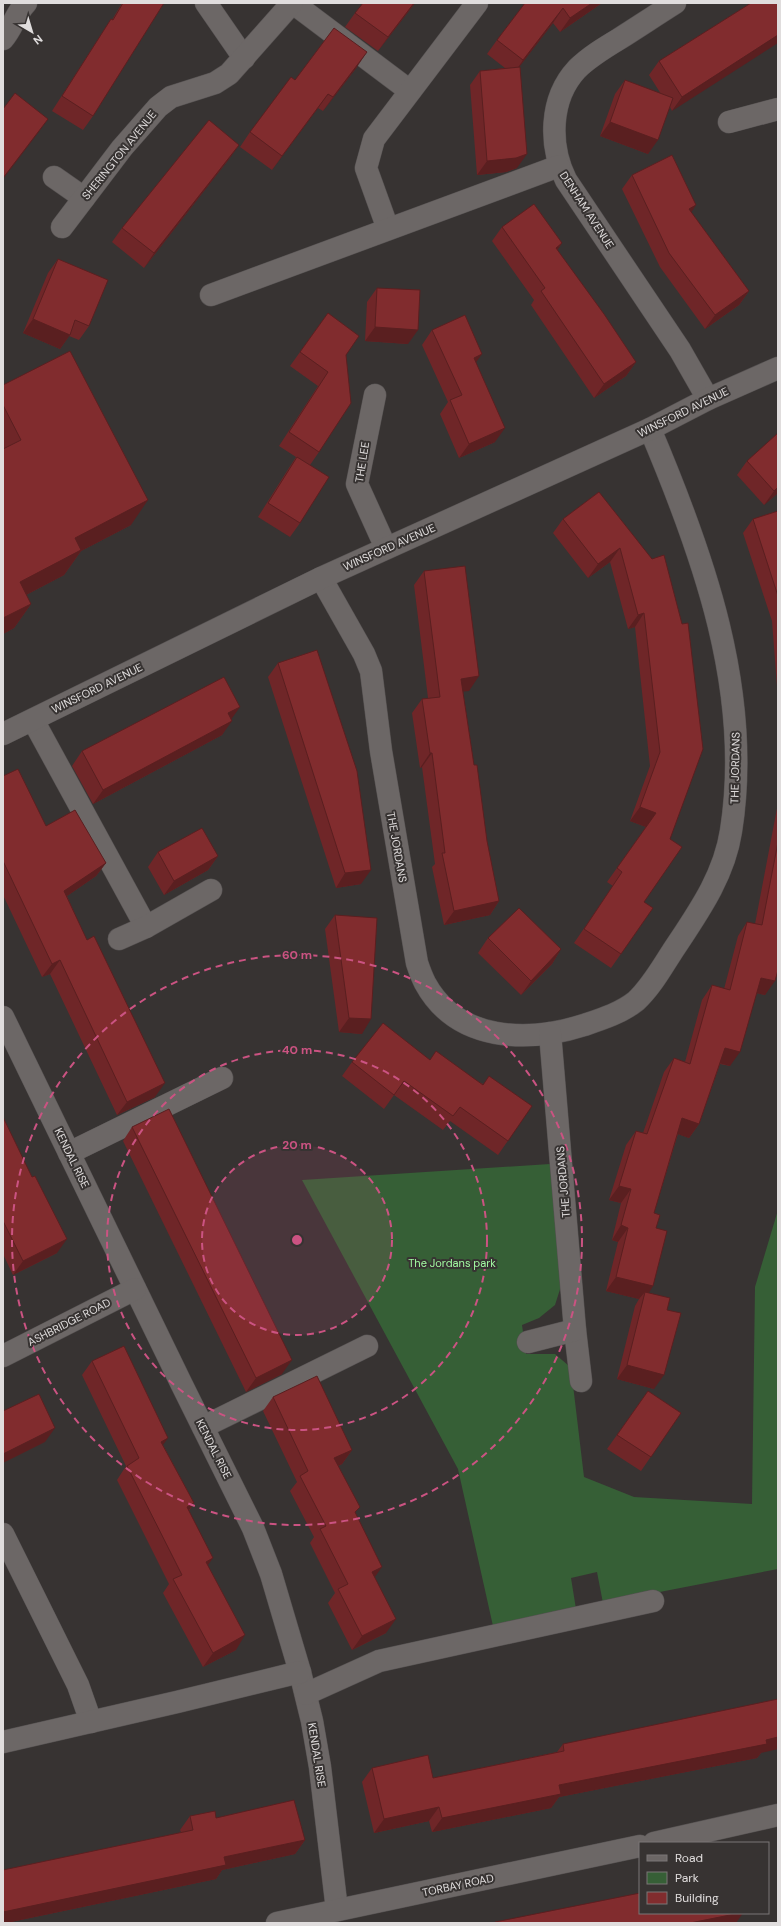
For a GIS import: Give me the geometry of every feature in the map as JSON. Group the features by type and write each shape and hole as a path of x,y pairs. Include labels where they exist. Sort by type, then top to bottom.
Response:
{"street":[{"path":"3,39 7,34 18,10 26,3"},
{"path":"206,3 244,58"},
{"path":"293,3 410,91"},
{"name":"SHERINGTON AVENUE","path":"62,227 122,148 158,107 171,97 215,83 229,74 293,3"},
{"path":"388,229 366,168 374,139 476,3"},
{"name":"DENHAM AVENUE","path":"675,3 595,54 576,70 564,91 558,107 554,127 554,147 559,166 566,180 680,350 708,399"},
{"path":"729,122 778,109"},
{"path":"211,295 559,166"},
{"path":"54,177 84,198"},
{"name":"WINSFORD AVENUE","path":"3,734 321,578 778,368"},
{"name":"THE LEE","path":"375,394 357,484 386,548"},
{"name":"THE JORDANS","path":"321,578 364,654 371,671 381,751 417,963 425,983 436,1000 453,1016 475,1027 496,1033 522,1037 577,1027 621,1010 636,1001 652,983 702,908 715,883 725,857 731,833 736,798 736,744 733,696 722,637 702,567 680,500 650,428"},
{"path":"33,720 146,927"},
{"path":"120,939 146,927 211,890"},
{"name":"KENDAL RISE","path":"4,1022 253,1528 271,1574 306,1694 320,1767 337,1910"},
{"name":"THE JORDANS","path":"550,1033 580,1381"},
{"path":"69,1153 222,1078"},
{"name":"ASHBRIDGE ROAD","path":"3,1356 135,1289"},
{"path":"528,1342 575,1330"},
{"path":"203,1427 367,1346"},
{"path":"3,1534 78,1685 91,1722"},
{"path":"306,1694 379,1661 653,1601"},
{"path":"3,1742 300,1672"},
{"path":"658,1842 778,1815"},
{"name":"TORBAY ROAD","path":"277,1923 639,1846"}],"green space":[{"name":"The Jordans park","path":"550,1164 562,1283 555,1305 539,1318 522,1325 526,1354 555,1354 569,1366 573,1385 584,1477 634,1497 752,1504 755,1287 778,1210 778,1569 603,1603 597,1572 571,1578 576,1609 493,1626 458,1469 302,1180"}],"building":[{"path":"123,3 164,3 93,116 62,96 111,19 113,20"},
{"path":"363,3 414,3 388,37 355,13"},
{"path":"525,3 592,3 570,18 563,8 523,60 497,40"},
{"path":"751,3 778,3 778,35 682,97 659,61"},
{"path":"334,28 367,52 333,97 328,94 282,156 250,132 291,77 295,80"},
{"path":"520,67 527,154 516,158 487,161 480,71"},
{"path":"625,80 673,98 658,140 610,122"},
{"path":"15,93 48,119 3,178 3,109"},
{"path":"209,120 239,145 154,253 122,228"},
{"path":"672,155 696,205 689,209 749,291 715,315 669,253 632,175"},
{"path":"534,204 562,243 556,248 604,314 636,362 604,384 541,291 545,288 502,227"},
{"path":"58,259 108,280 89,326 75,320 70,335 33,319"},
{"path":"377,288 420,290 418,330 375,327"},
{"path":"328,313 359,336 346,355 351,403 319,452 289,432 328,372 300,352"},
{"path":"465,315 482,354 474,358 505,428 469,444 450,400 462,395 432,330"},
{"path":"70,351 148,500 75,538 81,550 20,582 31,604 3,618 3,449 21,440 3,405 3,385"},
{"path":"778,433 778,487 774,491 747,461"},
{"path":"297,457 329,477 300,523 268,503"},
{"path":"599,492 652,559 664,555 682,624 688,623 703,749 670,839 682,847 644,902 653,908 621,954 584,929 622,872 617,868 656,813 640,807 660,752 644,613 638,615 620,548 598,564 563,519"},
{"path":"778,511 778,596 753,519"},
{"path":"465,566 479,676 461,679 474,765 477,765 487,841 499,901 454,911 442,853 445,853 432,753 430,753 422,699 440,697 424,571"},
{"path":"317,650 357,771 371,870 345,873 278,663"},
{"path":"224,677 240,707 228,713 232,721 103,790 82,751"},
{"path":"18,769 46,826 75,810 106,863 64,891 87,940 94,936 165,1083 127,1102 60,960 52,964 3,861 3,776"},
{"path":"202,828 218,856 174,881 158,852"},
{"path":"778,842 778,970 775,981 761,978 740,1052 725,1048 699,1124 682,1118 654,1213 660,1215 656,1228 667,1231 653,1286 616,1277 628,1228 621,1225 631,1189 619,1186 636,1131 647,1134 674,1058 690,1064 712,985 730,990 747,922 762,925"},
{"path":"519,908 561,949 531,981 488,938"},
{"path":"335,915 377,918 371,1019 349,1018"},
{"path":"383,1023 430,1060 436,1051 483,1085 489,1076 532,1106 508,1141 460,1107 453,1116 404,1081 394,1095 352,1062"},
{"path":"169,1109 292,1360 256,1378 132,1127"},
{"path":"3,1117 32,1177 35,1176 67,1239 23,1261 3,1221"},
{"path":"645,1292 670,1298 667,1310 681,1313 664,1375 627,1365"},
{"path":"124,1346 168,1438 161,1442 194,1503 187,1507 213,1558 206,1562 245,1635 213,1653 173,1579 182,1575 127,1466 139,1458 92,1361"},
{"path":"317,1376 352,1450 334,1458 360,1507 355,1512 382,1567 372,1572 396,1619 362,1636 338,1589 348,1584 320,1529 326,1526 300,1476 308,1471 273,1397"},
{"path":"648,1391 681,1413 651,1457 617,1435"},
{"path":"39,1394 55,1428 3,1454 3,1411"},
{"path":"778,1699 778,1737 766,1740 767,1744 559,1785 561,1794 442,1818 439,1807 384,1819 372,1768 428,1755 433,1778 564,1751 563,1744"},
{"path":"294,1800 305,1840 224,1857 226,1865 3,1912 3,1870 193,1830 190,1816 215,1811 216,1818"},
{"path":"639,1893 639,1914 735,1914 690,1923 495,1922"}]}
